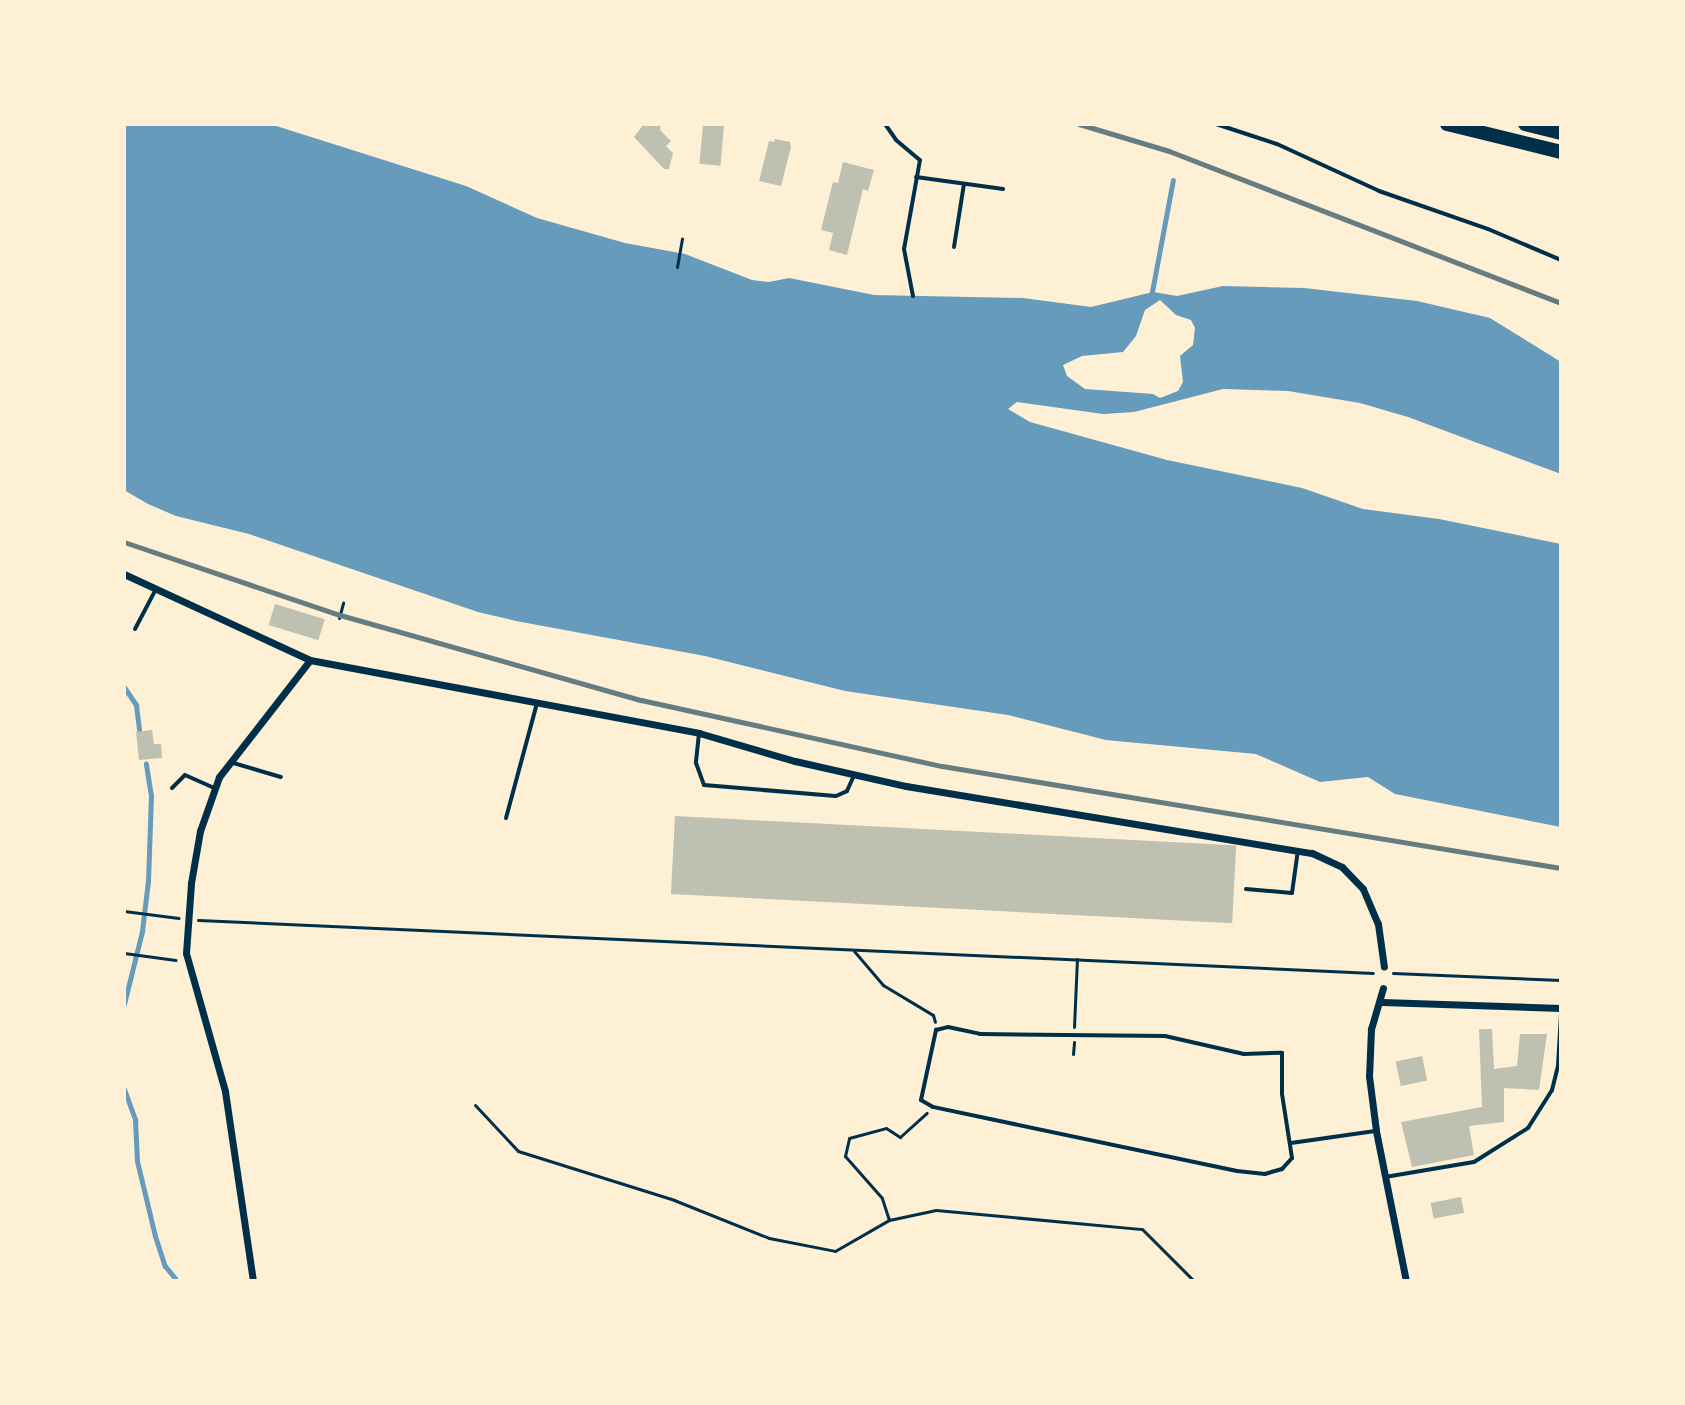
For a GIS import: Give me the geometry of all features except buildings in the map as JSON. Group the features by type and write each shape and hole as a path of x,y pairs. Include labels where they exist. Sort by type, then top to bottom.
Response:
{"highway":[{"path":"1447,124 1561,152"},
{"path":"1525,124 1561,133"}],"street":[{"path":"124,574 310,660 699,733 854,775 1298,850 1327,859 1351,876 1372,905 1384,967"},
{"path":"253,1281 225,1091 188,961 193,861 214,788 228,762 310,660"},
{"path":"1383,988 1382,1002 1371,1029 1368,1053 1376,1131 1406,1281"},
{"path":"1382,1002 1561,1011"}],"lane":[{"path":"885,124 896,140 920,160 904,249 913,296"},
{"path":"1216,124 1277,144 1379,191 1488,229 1561,260"},
{"path":"916,177 1003,189"},
{"path":"954,247 964,184"},
{"path":"135,629 157,587"},
{"path":"506,818 537,701"},
{"path":"699,733 696,763 704,785 836,796 847,791 854,775"},
{"path":"228,762 281,777"},
{"path":"172,788 185,775 214,788"},
{"path":"1246,889 1292,893 1298,850"},
{"path":"1385,1177 1474,1162 1528,1128 1552,1090 1558,1066 1561,1011"},
{"path":"948,1027 980,1034 1165,1036 1244,1054 1282,1053 1282,1094 1292,1158 1282,1169 1265,1174 933,1107 921,1100 936,1030 948,1027"},
{"path":"1291,1143 1376,1131"}],"path":[{"path":"677,267 682,238"},
{"path":"339,618 343,603"},
{"path":"124,911 178,917"},
{"path":"196,919 1364,973"},
{"path":"854,951 883,985 908,1003 933,1015 936,1030"},
{"path":"124,953 188,961"},
{"path":"1073,1054 1077,959"},
{"path":"1396,973 1561,980"},
{"path":"475,1105 518,1151 674,1200 769,1238 835,1251 889,1220 936,1210 1142,1229 1194,1281"},
{"path":"889,1220 882,1198 845,1156 849,1138 886,1128 900,1137 933,1107"}],"water":[{"path":"124,124 270,124 466,186 537,218 625,243 685,254 752,280 769,282 789,278 874,295 1023,298 1091,307 1153,292 1177,296 1223,286 1304,288 1417,301 1490,318 1561,362 1561,474 1408,417 1360,403 1288,391 1223,389 1134,412 1103,414 1017,402 1008,409 1030,422 1167,460 1302,488 1363,509 1439,519 1561,544 1561,827 1395,794 1368,777 1320,782 1256,754 1106,740 1008,715 845,691 705,656 516,621 478,612 249,534 176,516 124,490","holes":["1160,300 1176,315 1191,320 1195,328 1193,345 1180,356 1183,382 1178,391 1160,398 1153,394 1085,389 1067,376 1063,365 1082,356 1123,352 1136,336 1145,310"]}],"waterway":[{"path":"1151,297 1173,180"},
{"path":"124,687 136,705 139,730"},
{"path":"124,1004 142,931 148,881 151,796 146,763"},
{"path":"124,1089 135,1120 137,1161 155,1236 165,1266 177,1281"}],"railway":[{"path":"1079,124 1169,151 1561,303"},
{"path":"124,542 340,615 641,700 942,766 1561,868"}]}
